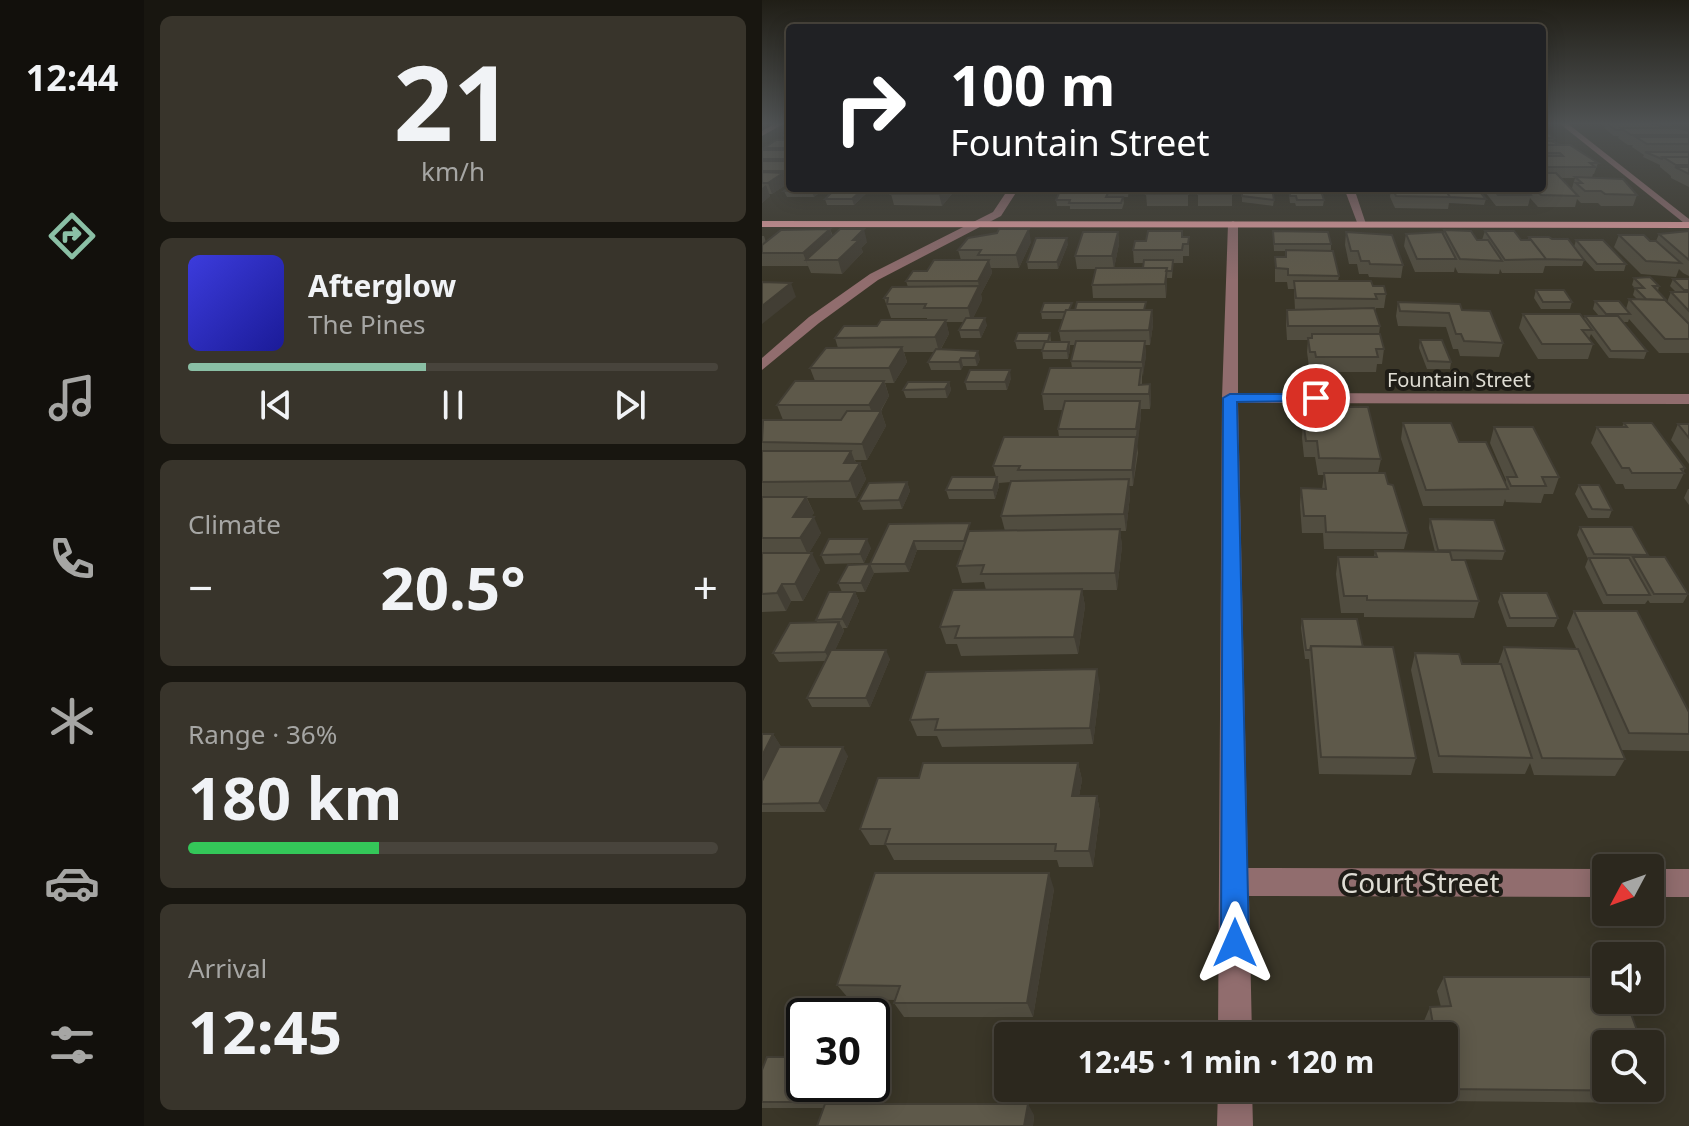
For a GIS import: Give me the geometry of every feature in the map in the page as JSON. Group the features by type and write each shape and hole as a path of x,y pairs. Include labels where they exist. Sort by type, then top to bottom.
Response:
{"main road":[{"path":"762,224 1689,224"}],"street":[{"path":"1629,176 1689,224"},
{"path":"763,365 814,320 874,277 997,214 1011,192"},
{"path":"1351,192 1363,225"},
{"path":"1233,224 1230,398 1235,1022"},
{"name":"Fountain Street","path":"1230,398 1689,399"},
{"name":"Court Street","path":"1235,882 1592,883"},
{"path":"1664,883 1689,883"},
{"path":"1235,1102 1235,1126"}],"building":[{"path":"762,176 779,176 768,183 762,183"},
{"path":"1546,176 1558,176 1578,196 1541,195 1538,192 1546,192"},
{"path":"1575,177 1623,179 1637,195 1585,191 1576,183 1582,183"},
{"path":"832,192 860,192 852,199 825,199"},
{"path":"893,192 941,192 939,194 891,194"},
{"path":"1147,192 1188,192 1188,194"},
{"path":"1198,192 1232,192 1232,194"},
{"path":"1242,192 1273,192 1274,200 1242,196"},
{"path":"1290,192 1321,192 1324,200 1297,200 1296,196 1290,196"},
{"path":"1394,192 1447,192 1450,197 1396,196"},
{"path":"1447,192 1480,192 1486,199 1450,197"},
{"path":"1496,192 1529,192 1531,195 1498,195"},
{"path":"1059,193 1108,193 1106,197 1123,197 1121,203 1069,203 1070,200 1056,200"},
{"path":"830,229 803,253 762,253 762,245 781,230"},
{"path":"840,229 864,229 853,240 859,240 838,260 806,260"},
{"path":"999,229 1029,229 1016,255 978,255 981,250 958,250 968,238 997,233"},
{"path":"1444,230 1471,231 1477,240 1488,240 1502,261 1460,259"},
{"path":"1148,231 1182,231 1182,237 1189,237 1188,244 1183,244 1182,250 1133,250 1135,241 1146,241"},
{"path":"1273,231 1328,232 1331,244 1274,244"},
{"path":"1485,231 1514,231 1521,240 1531,240 1546,259 1505,260"},
{"path":"1689,231 1689,260 1659,234"},
{"path":"1083,232 1118,232 1112,256 1075,256"},
{"path":"1346,232 1392,235 1403,265 1361,261 1358,251 1351,251"},
{"path":"1442,232 1456,259 1417,259 1406,234"},
{"path":"1619,235 1644,235 1650,241 1656,241 1681,263 1646,261"},
{"path":"1529,237 1568,239 1584,260 1546,259"},
{"path":"1036,238 1067,238 1057,262 1027,262"},
{"path":"1576,240 1603,240 1626,264 1597,264"},
{"path":"1286,250 1333,251 1339,276 1288,275 1288,269 1276,268 1275,257 1286,257"},
{"path":"934,260 989,260 978,281 906,281 913,271 927,271"},
{"path":"1144,260 1173,260 1172,271 1166,271 1167,268 1143,268"},
{"path":"1096,268 1167,268 1165,284 1092,285"},
{"path":"1650,277 1659,286 1653,286 1666,300 1646,299 1635,288 1644,288 1634,278"},
{"path":"1673,279 1689,279 1689,290 1684,290"},
{"path":"1294,281 1371,281 1373,286 1384,286 1386,294 1375,294 1377,299 1296,298"},
{"path":"762,282 791,283 762,306"},
{"path":"979,286 968,308 887,304 888,298 884,298 892,287"},
{"path":"1536,290 1564,290 1572,302 1543,302"},
{"path":"1671,292 1689,292 1689,311"},
{"path":"1629,299 1665,300 1689,324 1689,339 1665,339"},
{"path":"1595,301 1619,301 1630,314 1606,314"},
{"path":"1077,302 1146,302 1144,310 1075,310"},
{"path":"1398,302 1460,304 1462,310 1490,311 1503,343 1464,341 1461,334 1456,334 1449,313 1400,311"},
{"path":"1044,303 1072,303 1065,312 1041,312"},
{"path":"1374,308 1380,326 1288,326 1287,310"},
{"path":"1066,310 1152,310 1149,330 1059,331"},
{"path":"1523,314 1580,314 1592,330 1582,330 1593,344 1542,344"},
{"path":"1585,316 1618,316 1647,351 1611,351"},
{"path":"966,318 985,318 979,330 959,330"},
{"path":"881,320 946,320 935,337 835,338 844,326 877,326"},
{"path":"1018,333 1050,333 1048,341 1015,341"},
{"path":"1312,334 1380,334 1384,349 1376,349 1378,357 1316,357 1315,352 1310,352 1308,338 1312,338"},
{"path":"1420,340 1442,340 1451,362 1428,361"},
{"path":"1076,341 1145,341 1142,362 1071,361"},
{"path":"1045,342 1069,342 1067,351 1042,351"},
{"path":"902,347 889,368 810,368 826,348"},
{"path":"936,349 978,351 975,358 961,358 959,362 928,362"},
{"path":"1050,368 1141,368 1139,385 1150,384 1149,394 1042,394"},
{"path":"970,370 1010,370 1005,382 965,382"},
{"path":"795,381 884,381 869,405 777,405"},
{"path":"908,382 949,382 945,389 903,390"},
{"path":"1065,401 1140,401 1136,429 1058,429"},
{"path":"1312,407 1368,407 1381,459 1319,458 1317,441 1306,441 1303,422 1314,422"},
{"path":"847,411 881,411 862,444 762,442 763,420 841,420"},
{"path":"1403,423 1451,423 1459,442 1486,442 1508,489 1426,490"},
{"path":"1624,423 1652,423 1685,468 1681,469 1684,473 1632,473 1629,468 1622,468 1597,427 1627,427"},
{"path":"1678,424 1689,424 1689,438"},
{"path":"1494,427 1533,427 1559,477 1542,477 1546,486 1511,486 1507,477 1517,477"},
{"path":"1004,437 1136,437 1132,470 1018,470 1020,466 993,466"},
{"path":"762,451 851,451 844,463 860,463 849,481 762,482"},
{"path":"1324,473 1385,473 1388,484 1393,485 1408,533 1326,532 1325,516 1304,516 1301,488 1326,489"},
{"path":"952,477 997,477 993,490 946,490"},
{"path":"1129,479 1124,514 1001,516 1011,481"},
{"path":"907,482 899,500 859,501 869,483"},
{"path":"1579,485 1599,485 1612,510 1592,509"},
{"path":"762,497 806,497 793,517 814,517 800,538 762,538"},
{"path":"1430,519 1494,520 1505,551 1438,550"},
{"path":"970,523 964,541 914,541 905,564 870,564 889,524"},
{"path":"1580,527 1632,527 1648,555 1594,554"},
{"path":"1120,529 1115,573 981,574 984,565 957,566 969,531"},
{"path":"829,539 867,539 860,554 821,555"},
{"path":"1375,551 1450,552 1452,560 1465,560 1479,601 1367,600 1367,596 1344,596 1338,557 1377,557"},
{"path":"762,553 812,553 795,584 782,584 777,593 762,594"},
{"path":"1633,557 1665,557 1688,594 1654,594"},
{"path":"1589,558 1629,558 1650,595 1607,595"},
{"path":"870,564 861,583 838,583 848,565"},
{"path":"1082,589 1074,637 955,638 959,626 940,627 953,590"},
{"path":"829,592 855,592 842,619 816,620"},
{"path":"1501,593 1547,593 1558,618 1510,618"},
{"path":"1574,611 1637,611 1689,712 1689,734 1629,733"},
{"path":"1302,619 1357,619 1363,647 1311,646 1310,650 1306,650"},
{"path":"839,622 825,652 773,653 790,623"},
{"path":"1311,646 1393,647 1416,758 1321,757"},
{"path":"1504,647 1578,649 1625,759 1542,758"},
{"path":"831,650 886,650 866,698 807,698"},
{"path":"1415,653 1459,654 1462,664 1501,664 1532,758 1439,756"},
{"path":"1097,669 1090,728 935,730 938,719 910,720 926,672"},
{"path":"762,734 773,734 762,756"},
{"path":"779,747 843,747 819,803 762,804 762,781"},
{"path":"923,763 1078,763 1072,796 1097,796 1089,851 1055,851 1056,844 885,844 890,829 860,829 878,778 919,778"},
{"path":"875,873 1049,873 1027,1003 894,1003 900,986 837,985"},
{"path":"1444,977 1592,977 1592,1014 1631,1014 1637,1030 1592,1030 1592,1090 1458,1089 1458,1022 1433,1022 1430,1007 1451,1006"},
{"path":"767,1057 786,1057 786,1102 762,1102 762,1070"},
{"path":"825,1104 1028,1104 1024,1126 817,1126"}],"route":[{"path":"1235,943 1230,398 1316,398"}]}
